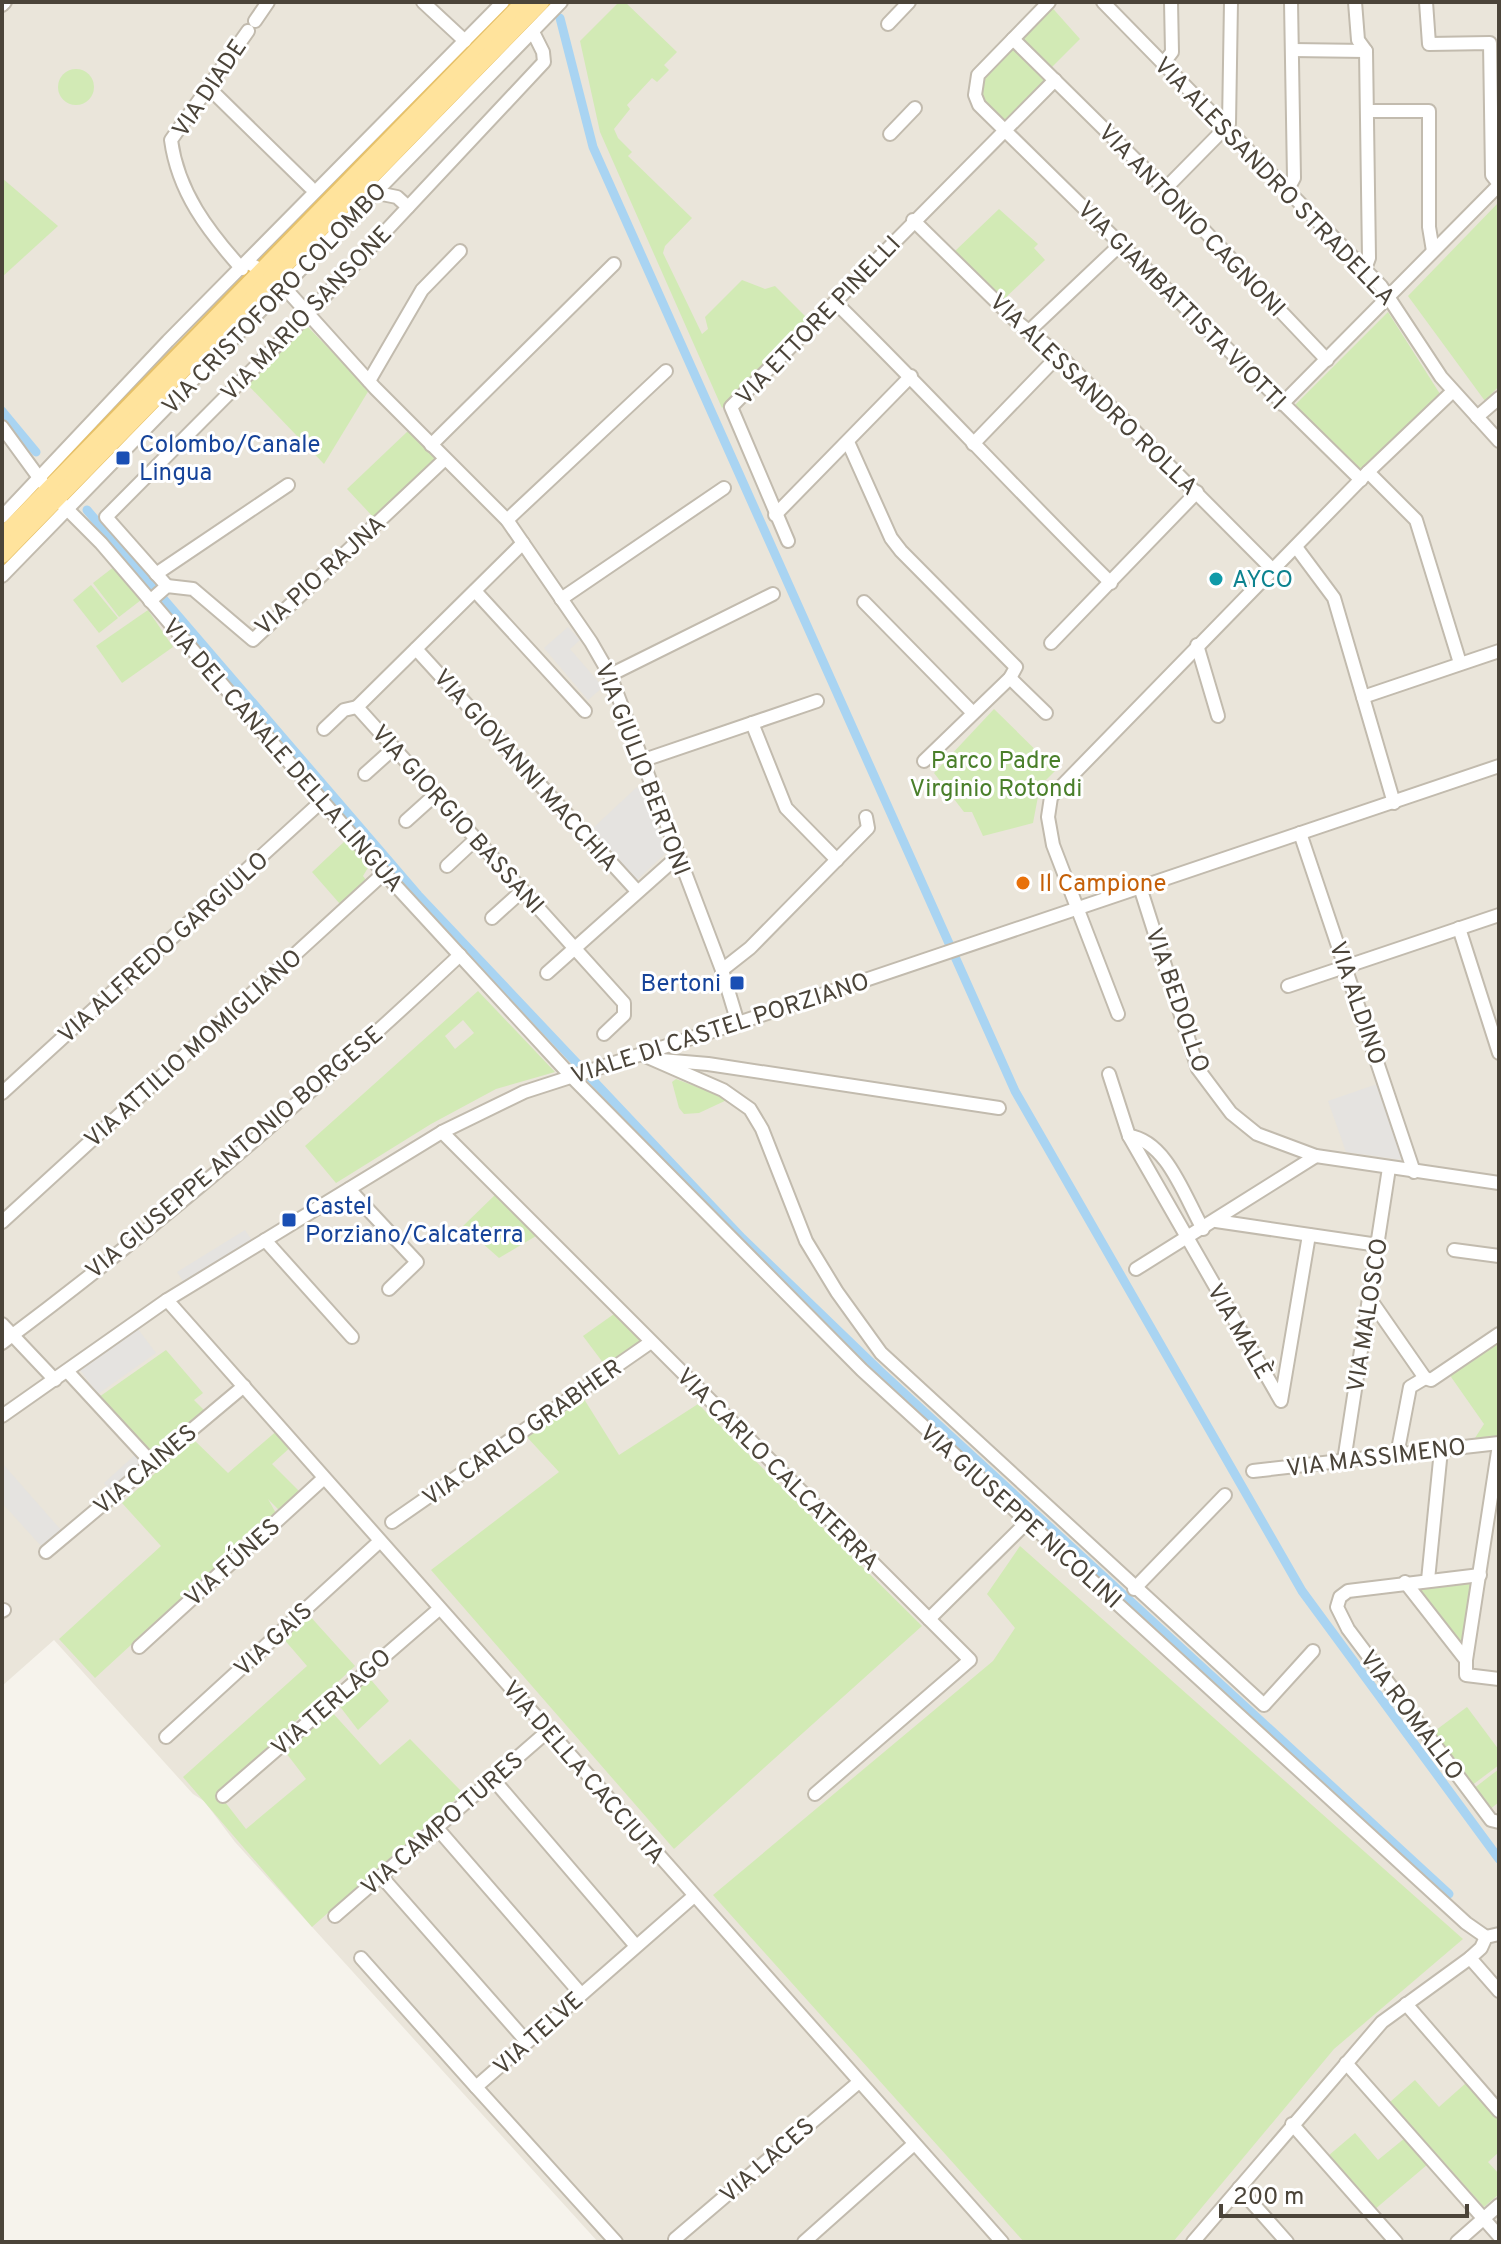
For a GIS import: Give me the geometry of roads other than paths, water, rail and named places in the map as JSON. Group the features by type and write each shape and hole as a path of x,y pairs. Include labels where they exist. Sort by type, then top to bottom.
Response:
{"main road":[{"name":"VIA CRISTOFORO COLOMBO","path":"2,537 53,494 524,2"},
{"name":"VIA CRISTOFORO COLOMBO","path":"2,555 53,494 194,340 543,10"}],"street":[{"name":"VIA DIADE","path":"262,273 199,218 172,151 171,140 268,2"},
{"path":"423,2 465,41"},
{"name":"VIA CRISTOFORO COLOMBO","path":"262,273 465,41 503,2"},
{"name":"VIA CRISTOFORO COLOMBO","path":"543,10 561,2"},
{"path":"888,24 909,2"},
{"name":"VIA GIAMBATTISTA VIOTTI","path":"1049,2 978,75 975,95 979,105 1282,404 1416,520 1460,663"},
{"name":"VIA ALESSANDRO STRADELLA","path":"1103,2 1365,269 1389,296 1453,391 1499,441"},
{"path":"1163,64 1172,52 1171,2"},
{"path":"1165,189 1226,129 1230,120 1231,2"},
{"path":"1287,191 1294,178 1291,2"},
{"path":"1355,2 1358,40 1366,51 1369,258 1365,269"},
{"path":"1282,404 1499,184 1492,175 1490,43 1429,44 1426,2"},
{"name":"VIA CRISTOFORO COLOMBO","path":"2,576 53,494 168,341 377,193 526,29"},
{"name":"VIA MARIO SANSONE","path":"166,587 106,517 307,315 544,62 543,52 526,29"},
{"name":"VIA ANTONIO CAGNONI","path":"1013,39 1165,189 1327,360"},
{"path":"1292,50 1366,51"},
{"name":"VIA ETTORE PINELLI","path":"788,541 731,407 1055,80"},
{"path":"209,88 310,187"},
{"path":"890,134 915,108"},
{"path":"1367,111 1429,111 1429,227 1433,251"},
{"path":"377,193 397,197 408,207"},
{"name":"VIA ALESSANDRO ROLLA","path":"913,220 1028,332 1059,355 1272,569"},
{"path":"1028,332 1121,244"},
{"path":"369,381 422,290 460,251"},
{"path":"431,445 614,264"},
{"name":"VIA GIULIO BERTONI","path":"262,273 507,520 610,675 676,858 722,970 738,1023"},
{"path":"835,302 1111,583"},
{"path":"168,341 194,340"},
{"path":"973,444 1059,355"},
{"path":"507,520 666,371"},
{"path":"775,515 911,376"},
{"path":"1118,1014 1052,840 1048,817 1050,799 1272,569 1453,391"},
{"path":"1477,417 1499,398"},
{"name":"VIA DEL CANALE DELLA LINGUA","path":"2,427 53,494 151,600 384,873 575,1076"},
{"path":"848,442 891,538 1015,664 1015,672 1010,678 924,761"},
{"name":"VIA PIO RAJNA","path":"166,587 193,589 253,640 445,459"},
{"path":"156,574 288,485"},
{"path":"561,599 724,488"},
{"path":"1051,643 1197,492"},
{"name":"VIA CRISTOFORO COLOMBO","path":"2,517 53,494"},
{"name":"VIA GIORGIO BASSANI","path":"523,543 357,707 624,1003 624,1015 604,1034"},
{"path":"1296,547 1334,598 1394,803"},
{"path":"151,600 166,587"},
{"path":"475,591 585,711"},
{"path":"610,675 773,594"},
{"path":"864,602 973,713"},
{"path":"1197,645 1218,716"},
{"name":"VIA GIOVANNI MACCHIA","path":"416,649 637,891"},
{"path":"1363,697 1499,651"},
{"path":"1010,678 1046,713"},
{"path":"641,761 817,701"},
{"path":"324,729 344,710 357,707"},
{"path":"752,723 786,808 837,860"},
{"path":"365,774 394,748"},
{"name":"VIALE DI CASTEL PORZIANO","path":"2,1416 167,1300 442,1132 524,1092 643,1055 1499,766"},
{"path":"406,821 436,794"},
{"name":"VIA ALFREDO GARGIULO","path":"2,1093 323,800"},
{"path":"722,970 750,948 869,827 866,817"},
{"name":"VIA ALDINO","path":"1300,833 1414,1172"},
{"path":"447,866 476,839"},
{"path":"547,973 676,858"},
{"name":"VIA ATTILIO MOMIGLIANO","path":"2,1222 384,873"},
{"name":"VIA BEDOLLO","path":"1140,887 1198,1069 1231,1113 1257,1134 1316,1156 1499,1183"},
{"path":"492,918 523,890"},
{"path":"1288,986 1499,915"},
{"path":"1459,928 1499,1053"},
{"name":"VIA GIUSEPPE ANTONIO BORGESE","path":"7,1339 212,1178 342,1067 460,955"},
{"path":"643,1055 999,1108"},
{"path":"661,1060 673,1070 723,1090 750,1109 762,1129 806,1241 854,1319 881,1353 1134,1589 1264,1705 1313,1651"},
{"path":"1109,1074 1129,1136 1186,1239"},
{"name":"VIA GIUSEPPE NICOLINI","path":"575,1076 862,1370 1466,1923 1492,1936"},
{"name":"VIA CARLO CALCATERRA","path":"442,1132 970,1660 815,1794"},
{"path":"1129,1136 1143,1138 1156,1147 1203,1229"},
{"path":"1136,1269 1316,1156"},
{"name":"VIA MALOSCO","path":"1344,1461 1389,1168"},
{"path":"349,1189 417,1262 389,1289"},
{"path":"1216,1221 1378,1245"},
{"name":"VIA MALÈ","path":"1186,1239 1281,1401 1309,1235"},
{"path":"265,1240 352,1337"},
{"path":"1454,1250 1499,1256"},
{"path":"1370,1299 1425,1378 1431,1380 1499,1334"},
{"name":"VIA DELLA CACCIUTA","path":"167,1300 1002,2242"},
{"path":"2,1324 7,1339 55,1380"},
{"name":"VIA CARLO GRABHER","path":"392,1522 651,1342"},
{"path":"67,1371 152,1463"},
{"path":"1397,1455 1410,1387 1425,1378"},
{"name":"VIA CAINES","path":"46,1552 244,1386"},
{"path":"1499,1444 1466,1660 1466,1675 1499,1679"},
{"name":"VIA MASSIMENO","path":"1253,1471 1499,1444"},
{"path":"1428,1580 1441,1450"},
{"name":"VIA FÚNES","path":"139,1647 324,1478"},
{"path":"1134,1589 1225,1495"},
{"path":"929,1619 1027,1522"},
{"name":"VIA GAIS","path":"166,1737 380,1541"},
{"path":"1405,1582 1480,1575"},
{"path":"1405,1582 1466,1660"},
{"name":"VIA ROMALLO","path":"1405,1582 1348,1591 1338,1599 1339,1614 1491,1820 1499,1822"},
{"name":"VIA TERLAGO","path":"223,1796 439,1609"},
{"name":"VIA CAMPO TURES","path":"335,1916 549,1730"},
{"path":"493,1779 636,1946"},
{"path":"437,1828 581,1994"},
{"path":"381,1876 527,2042"},
{"name":"VIA TELVE","path":"361,1958 476,2087 694,1896"},
{"path":"1193,2242 1382,2022 1470,1958 1492,1936"},
{"path":"1470,1958 1499,1991"},
{"path":"1406,2004 1499,2111"},
{"path":"1346,2063 1499,2236"},
{"name":"VIA LACES","path":"675,2239 859,2082"},
{"path":"476,2087 616,2242"},
{"path":"1292,2124 1396,2242"},
{"path":"804,2242 914,2144"},
{"path":"1239,2188 1287,2242"},
{"path":"1457,2242 1499,2205"}],"waterway":[{"path":"560,18 593,147 1015,1091 1302,1591 1499,1859"},
{"path":"2,411 36,452"},
{"path":"87,510 418,895 742,1238 880,1371 1449,1894"}],"place":[{"name":"Colombo/Canale Lingua","path":"123,458"},
{"name":"AYCO","path":"1216,579"},
{"name":"Il Campione","path":"1023,883"},
{"name":"Bertoni","path":"737,983"},
{"name":"Castel Porziano/Calcaterra","path":"289,1220"}],"park label":[{"name":"Parco Padre Virginio Rotondi","path":"996,774"}]}
